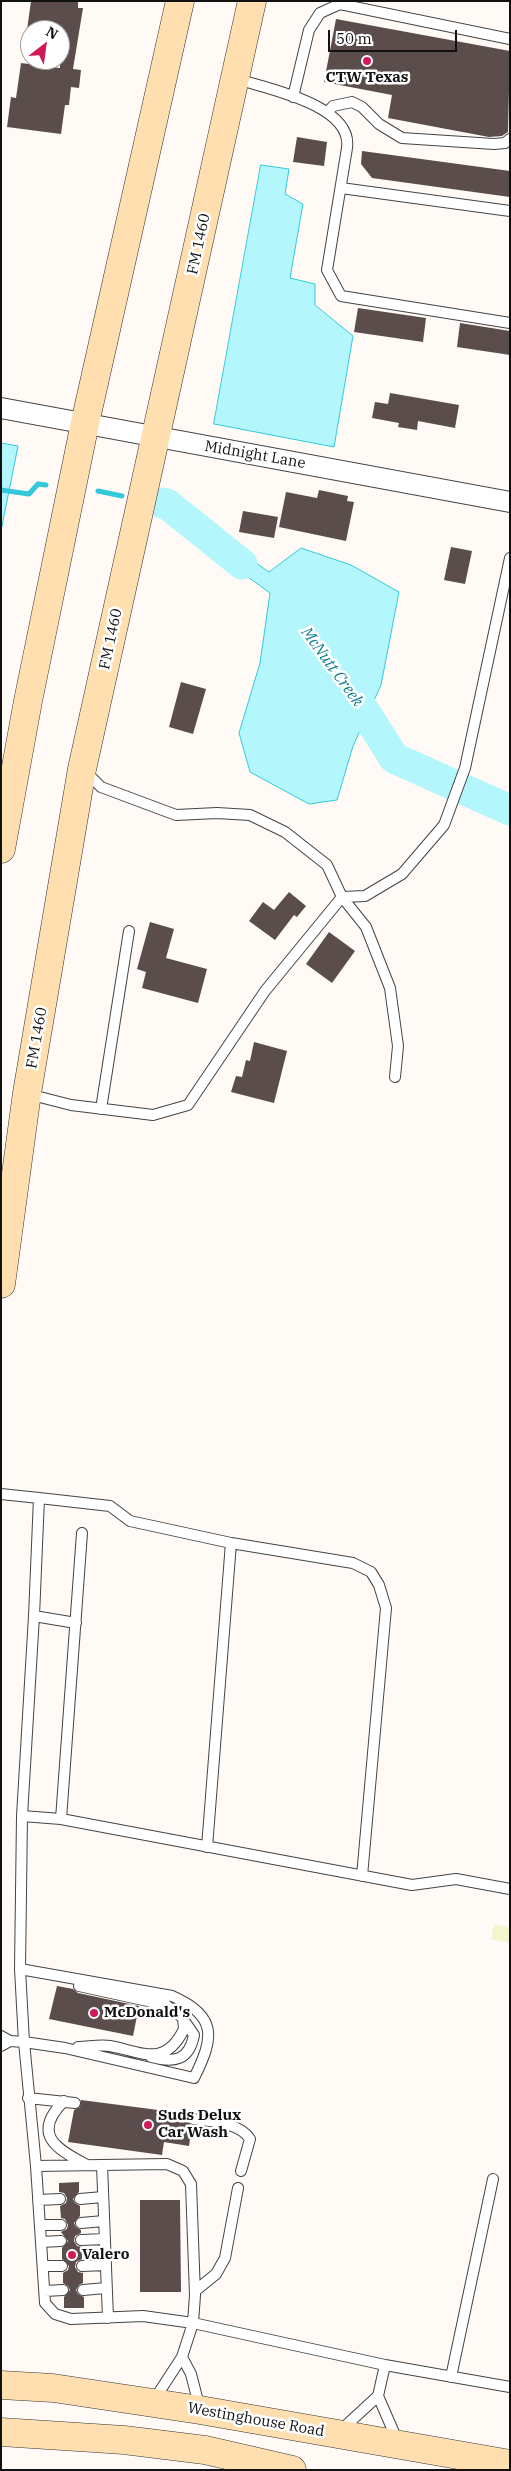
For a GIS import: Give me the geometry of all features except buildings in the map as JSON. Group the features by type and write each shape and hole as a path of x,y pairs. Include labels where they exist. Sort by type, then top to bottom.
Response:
{"main road":[{"path":"1,849 28,701 85,424 180,1"},
{"name":"FM 1460","path":"1,1284 27,1093 82,769 252,1"},
{"name":"Westinghouse Road","path":"1,2385 53,2388 153,2402 510,2464"},
{"path":"1,2432 124,2440 205,2450 292,2470"}],"street":[{"name":"Midnight Lane","path":"1,408 510,502"}],"lane":[{"path":"293,97 309,30 320,13 340,4 510,39"},
{"path":"236,79 293,97 328,112 337,118 346,131 348,141 327,270 341,296 510,323"},
{"path":"328,112 333,106 352,102 362,107 379,124 402,138 494,144 505,143 510,139"},
{"path":"341,188 510,211"},
{"path":"27,1093 71,1105 153,1115 188,1105 265,991 342,897 365,896 402,874 444,825 456,795 465,768 510,558"},
{"path":"82,769 101,787 176,815 217,813 250,815 285,832 327,865 342,897 366,927 390,988 398,1046 396,1077"},
{"path":"102,1109 129,931"},
{"path":"1,1494 110,1506 130,1521 231,1543 353,1563 371,1572 382,1594 386,1608 362,1876"},
{"path":"39,1498 22,1816 20,1969 28,2098 36,2166 45,2303 55,2314 71,2319 143,2316 193,2323 385,2365 510,2387"},
{"path":"61,1819 82,1533"},
{"path":"207,1847 231,1543"},
{"path":"34,1616 76,1623"},
{"path":"22,1816 61,1819 412,1885 456,1879 510,1889"},
{"path":"4,2041 65,2048 194,2078 209,2041 205,2019 193,2005 172,1996 20,1969"},
{"path":"42,1972 57,1981 166,2004 179,2012 194,2035 191,2047 183,2057 166,2061 108,2046 65,2048"},
{"path":"150,2056 160,2054 180,2037 184,2029 182,2018"},
{"path":"28,2098 75,2103"},
{"path":"64,2102 52,2113 48,2130 52,2143 66,2154 89,2166"},
{"path":"192,2120 230,2125 245,2131 250,2139 241,2171"},
{"path":"36,2166 167,2164 183,2171 191,2184 195,2291 193,2323 182,2357 153,2402"},
{"path":"102,2165 108,2318"},
{"path":"451,2377 492,2179"},
{"path":"195,2291 216,2274 225,2258 238,2188"},
{"path":"80,2199 103,2197"},
{"path":"38,2200 60,2199"},
{"path":"81,2223 104,2221"},
{"path":"40,2225 61,2225"},
{"path":"81,2240 105,2239"},
{"path":"41,2242 62,2241"},
{"path":"82,2266 106,2265"},
{"path":"43,2266 62,2266"},
{"path":"83,2290 106,2288"},
{"path":"45,2291 63,2290"},
{"path":"182,2357 191,2374 200,2410"},
{"path":"336,2435 378,2396 385,2365"},
{"path":"378,2396 400,2445"}],"green space":[{"path":"494,1924 510,1928 510,1943 491,1939"}],"water":[{"path":"261,165 289,169 285,194 303,204 290,278 315,284 315,305 353,336 334,447 214,424"},
{"path":"1,443 18,446 1,531"},
{"path":"210,531 269,572 301,548 351,565 399,592 381,685 353,746 337,800 309,804 250,772 239,733 260,663 270,593 208,548"}],"waterway":[{"name":"McNutt Creek","path":"1,490 29,494 38,484 46,485"},
{"name":"McNutt Creek","path":"98,491 122,496"},
{"name":"McNutt Creek","path":"162,503 167,504 242,564"},
{"name":"McNutt Creek","path":"342,681 367,715 394,758 510,810"}],"place":[{"name":"CTW Texas","path":"367,61"},
{"name":"McDonald's","path":"94,2013"},
{"name":"Suds Delux Car Wash","path":"148,2125"},
{"name":"Valero","path":"72,2255"}]}
